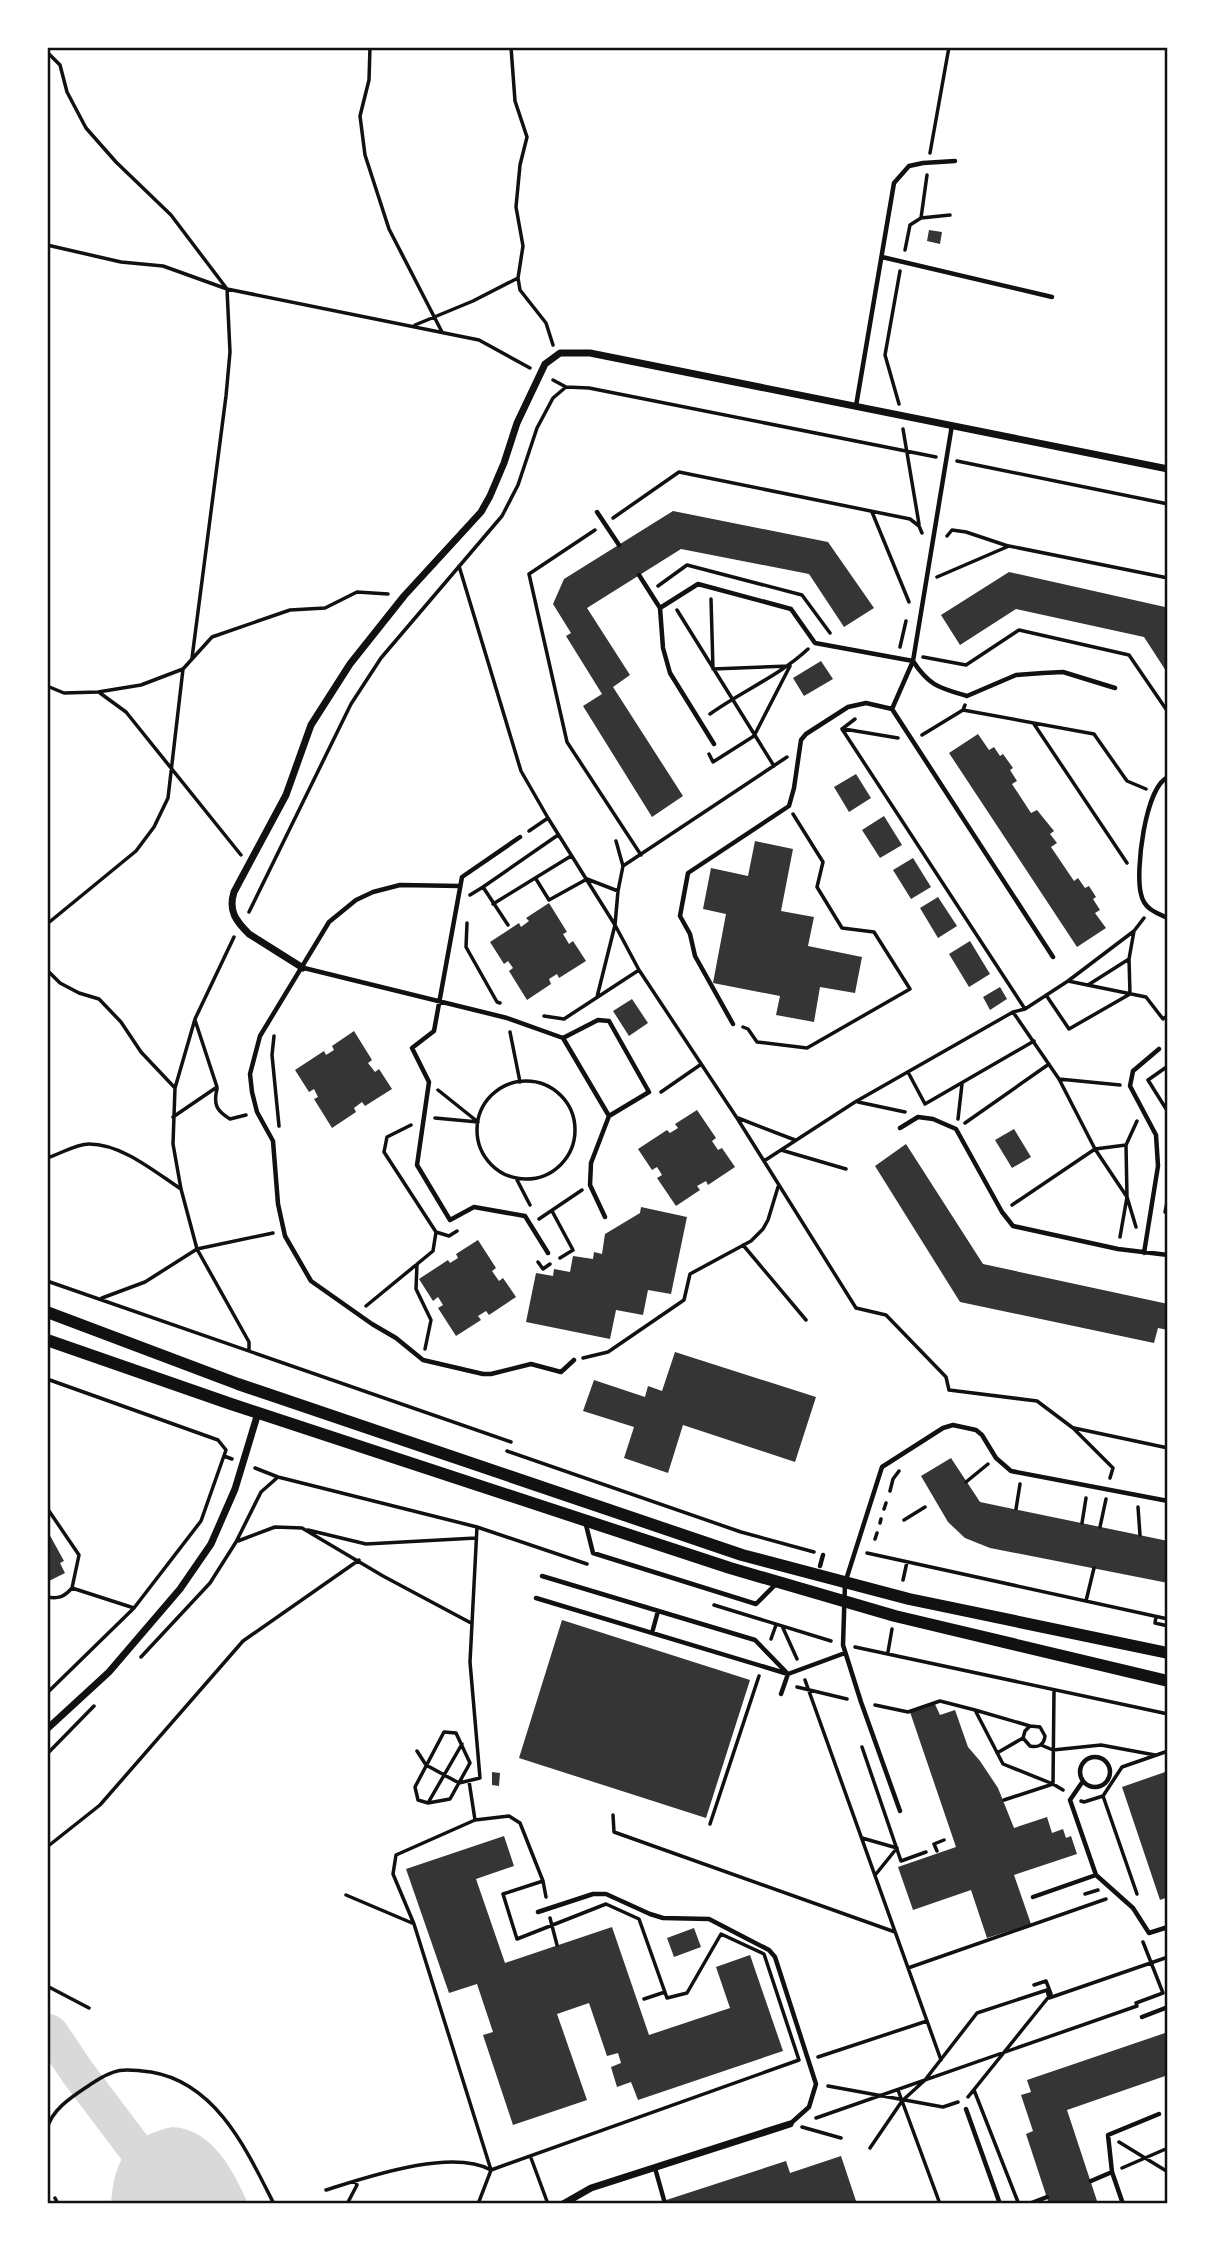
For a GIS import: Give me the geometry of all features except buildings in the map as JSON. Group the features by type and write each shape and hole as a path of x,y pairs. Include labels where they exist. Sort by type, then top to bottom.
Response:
{"main road":[{"path":"47,1312 264,1393 742,1555 845,1583 1168,1653"},
{"path":"47,1340 258,1413 778,1582 895,1616 1168,1681"},
{"path":"258,1413 264,1393"}],"street":[{"path":"303,968 249,934 233,916 230,903 286,795 311,725 350,664 404,596 485,504 504,463 522,410 551,358 560,353 590,353 1168,469"},
{"path":"47,1729 109,1672 180,1589 211,1544 235,1489 258,1413"},
{"path":"563,2204 592,2188 790,2124"}],"lane":[{"path":"856,406 894,183 909,166 955,160"},
{"path":"882,257 1052,297"},
{"path":"892,709 913,661 952,425"},
{"path":"597,512 619,545"},
{"path":"639,575 660,608 663,648 670,673 714,744"},
{"path":"660,608 698,584 791,609 815,643 913,661 923,677 941,688 967,696 1016,674 1063,672 1115,688"},
{"path":"733,1024 695,956 690,934 680,916 688,873 789,806 799,750 806,734 848,707 866,703 892,709 1054,957"},
{"path":"1168,777 1163,779 1154,792 1146,815 1140,882 1141,896 1150,911 1168,918"},
{"path":"520,837 462,877 434,1031 412,1048 429,1082 416,1165 450,1220 474,1207 525,1216 548,1253"},
{"path":"460,886 400,886 373,892 356,900 329,922 260,1036 250,1074 252,1092 257,1112 273,1141 278,1204 285,1236 311,1281 356,1314 396,1338 423,1360 491,1374 531,1364 561,1373 574,1360"},
{"path":"303,968 507,1018 563,1038 609,1115"},
{"path":"563,1038 598,1020 609,1021 649,1092 609,1115 591,1163 590,1185 605,1217"},
{"path":"1144,1253 1158,1166 1156,1135 1129,1086 1133,1071 1159,1049"},
{"path":"900,1128 918,1118 933,1119 956,1129 1002,1212 1013,1226 1118,1249 1168,1255"},
{"path":"900,1811 843,1645 845,1583 882,1467 953,1425 976,1430 996,1458 1012,1471 1168,1501"},
{"path":"585,1521 593,1553 756,1604 778,1582"},
{"path":"820,1566 823,1555"},
{"path":"542,1576 755,1640 788,1674"},
{"path":"536,1598 788,1674 845,1653"},
{"path":"652,1633 659,1611"},
{"path":"780,1694 788,1674"},
{"path":"1098,1757 1106,1763 1110,1773 1105,1782 1097,1786 1083,1781 1080,1768 1085,1761 1098,1757"},
{"path":"1083,1781 1070,1801 1096,1875 1133,1908 1149,1933 1168,1927"},
{"path":"1033,1897 1096,1875"},
{"path":"537,1912 593,1894 607,1894 663,1918 709,1919 768,1950 775,1957 816,2084 809,2107 790,2124"},
{"path":"1142,2017 1168,2007"},
{"path":"966,2109 1000,2204"},
{"path":"1123,2204 1112,2172 1108,2135 1159,2114"},
{"path":"654,2167 664,2200"},
{"path":"1091,2181 1112,2172"},
{"path":"1029,2204 1047,2197"}],"path":[{"path":"370,47 369,79 360,116 365,155 388,229 442,332"},
{"path":"511,47 515,101 527,137 520,165 516,207 523,246 518,278 520,290 546,323 552,344 560,353"},
{"path":"921,218 928,162 949,47"},
{"path":"47,52 60,65 67,92 86,128 116,162 171,215 227,289 230,327 226,396 192,658"},
{"path":"919,526 901,415 885,355 911,225 921,218 950,215"},
{"path":"47,247 121,262 163,267 227,289 479,341 566,387 589,388 1168,504"},
{"path":"413,326 518,278"},
{"path":"249,1351 249,1342 197,1249 181,1189 173,1144 175,1088 195,1019 351,704 381,658 493,530 518,485 546,408 566,387"},
{"path":"945,538 952,530 966,532 1009,546 1168,578"},
{"path":"937,569 936,578 1009,546"},
{"path":"650,592 687,565 802,595 834,638"},
{"path":"459,566 521,771 615,925 639,970 737,1118 856,1308 886,1315 946,1377 949,1390 1037,1401 1073,1428 1113,1468 1100,1527"},
{"path":"710,586 713,669"},
{"path":"47,924 136,851 155,827 168,798 183,670 212,636 290,610 325,608 357,592 404,596"},
{"path":"671,602 774,766"},
{"path":"900,649 907,615"},
{"path":"920,656 966,665 1019,630 1129,656 1168,712"},
{"path":"700,722 731,699 790,666 815,643"},
{"path":"713,669 790,666"},
{"path":"706,751 713,762 754,736 790,666"},
{"path":"47,686 64,693 98,692 141,685 183,670"},
{"path":"98,692 126,712 248,865"},
{"path":"963,710 967,696"},
{"path":"842,729 912,741 975,705"},
{"path":"963,710 1094,734 1127,780 1154,792"},
{"path":"842,729 855,719"},
{"path":"1033,723 1140,882"},
{"path":"842,729 1025,1009"},
{"path":"623,866 799,750"},
{"path":"733,1024 748,1029 757,1042 807,1048 910,989 874,932 842,928 817,887 823,862 789,806"},
{"path":"520,837 548,818"},
{"path":"469,896 558,835"},
{"path":"597,998 615,925 623,866 616,841"},
{"path":"494,904 571,856"},
{"path":"536,879 549,900 587,879"},
{"path":"587,879 618,891"},
{"path":"483,887 508,925"},
{"path":"764,1161 855,1102 1013,1012 1025,1009 1134,932 1150,911"},
{"path":"468,921 466,947 496,1002 508,1006"},
{"path":"1130,994 1129,959 1134,932"},
{"path":"233,940 244,946"},
{"path":"1088,985 1129,959"},
{"path":"47,970 60,983 99,999 121,1022 141,1052 175,1088"},
{"path":"541,1016 564,1019 639,970"},
{"path":"1068,981 1146,997 1163,1018 1168,1015"},
{"path":"1046,995 1069,1029 1130,994"},
{"path":"1013,1012 1059,1079 1095,1149 1127,1197"},
{"path":"507,1018 520,1082"},
{"path":"195,1019 217,1087 214,1101 219,1112 230,1119 239,1118"},
{"path":"276,1028 272,1055 280,1133"},
{"path":"916,1108 1034,1041"},
{"path":"956,1129 1049,1064"},
{"path":"649,1092 660,1093 700,1065"},
{"path":"1059,1079 1129,1086 1148,1080 1168,1066"},
{"path":"908,1073 925,1104"},
{"path":"1148,1080 1168,1112"},
{"path":"429,1082 478,1122"},
{"path":"534,1082 548,1086 560,1094 568,1106 574,1119 574,1147 564,1164 544,1176 516,1178 502,1173 490,1164 477,1137 478,1122 485,1102 492,1094 510,1084 534,1082"},
{"path":"956,1129 962,1084"},
{"path":"173,1116 217,1087"},
{"path":"855,1102 908,1112"},
{"path":"1118,1249 1127,1197 1126,1145 1143,1108"},
{"path":"424,1118 478,1122"},
{"path":"737,1118 795,1140"},
{"path":"47,1158 88,1144 110,1149 134,1159 181,1189"},
{"path":"1002,1212 1095,1149 1126,1145"},
{"path":"780,1150 846,1170"},
{"path":"516,1178 538,1220 590,1185"},
{"path":"574,1360 608,1352 684,1300 690,1274 744,1245 763,1228 778,1187"},
{"path":"356,1314 433,1251 436,1232"},
{"path":"100,1299 145,1282 197,1249 243,1241"},
{"path":"744,1245 806,1320"},
{"path":"417,1264 416,1289 431,1320 423,1360"},
{"path":"47,1281 511,1442"},
{"path":"47,1379 218,1440 226,1450 201,1521 134,1608 47,1693"},
{"path":"1073,1428 1168,1448"},
{"path":"507,1451 741,1532 823,1555"},
{"path":"984,1454 990,1462"},
{"path":"890,1491 893,1479 906,1467"},
{"path":"417,1751 426,1765 459,1783 480,1778 470,1662 477,1527 278,1477 261,1492 236,1542 275,1527 302,1528 366,1544 475,1538"},
{"path":"1016,1509 1021,1481"},
{"path":"1082,1523 1086,1494"},
{"path":"884,1509 886,1503"},
{"path":"904,1520 925,1507"},
{"path":"1138,1507 1140,1535"},
{"path":"47,1597 65,1596 72,1588 79,1555 48,1512"},
{"path":"302,1528 383,1576 471,1623"},
{"path":"875,1539 877,1533"},
{"path":"855,1549 1168,1619"},
{"path":"47,1847 100,1805 243,1641 359,1560"},
{"path":"1086,1601 1094,1568"},
{"path":"72,1588 134,1608"},
{"path":"1157,1616 1155,1623 1168,1626"},
{"path":"759,1620 843,1645 888,1652 1168,1714"},
{"path":"783,1627 802,1669 941,2060"},
{"path":"710,1824 758,1678"},
{"path":"1053,1784 1054,1690"},
{"path":"846,1698 850,1711"},
{"path":"907,1712 940,1701 1037,1726 1043,1729 1045,1740 1041,1745"},
{"path":"975,1710 1003,1764 1053,1784 1084,1802 1103,1796 1122,1766 1168,1751"},
{"path":"997,1753 1023,1738 1030,1726"},
{"path":"444,1732 456,1733 462,1743 470,1763 450,1799 428,1803 418,1800 415,1787 444,1732"},
{"path":"859,1736 901,1861 926,1852"},
{"path":"1023,1738 1030,1746 1041,1745 1052,1750 1101,1745 1156,1755"},
{"path":"428,1803 462,1743"},
{"path":"469,1780 475,1821"},
{"path":"1004,1800 1053,1784"},
{"path":"1103,1796 1138,1895"},
{"path":"613,1815 614,1832 895,1932"},
{"path":"478,2204 491,2170 414,1924 393,1874 396,1855 475,1821 509,1816 520,1823 543,1881 502,1894 517,1939 606,1904 639,1919 667,1998 687,1993 721,1934 764,1954 799,2060"},
{"path":"862,1838 897,1848"},
{"path":"937,1852 934,1844 944,1840"},
{"path":"875,1875 897,1848"},
{"path":"346,1895 414,1924"},
{"path":"908,1968 1108,1898"},
{"path":"1049,1998 1168,1957"},
{"path":"816,2118 1137,2006 1136,2003 1163,1993 1152,1962"},
{"path":"965,2099 1049,1998 1051,1994 1046,1981 1034,1985"},
{"path":"47,1986 89,2008"},
{"path":"870,2148 902,2101 925,2080 977,2014 1046,1990 1049,1998"},
{"path":"644,1998 665,1992"},
{"path":"326,2190 442,2161 481,2164 491,2170 531,2158 799,2060 808,2060 927,2020"},
{"path":"47,2129 48,2121 73,2097 119,2069 158,2073 174,2078 204,2097 225,2118 274,2204"},
{"path":"816,2084 943,2107"},
{"path":"898,2090 940,2204"},
{"path":"974,2090 1019,2204"},
{"path":"790,2124 841,2138"},
{"path":"1108,2135 1168,2172"},
{"path":"1112,2172 1168,2148"},
{"path":"531,2158 548,2204"},
{"path":"347,2204 357,2185 355,2181"},
{"path":"55,2198 58,2204"}],"shaded area":[{"path":"172,2127 186,2129 209,2143 228,2165 248,2204 111,2204 115,2175 126,2153 144,2137"}],"waterway":[{"path":"47,2031 177,2204"}]}
